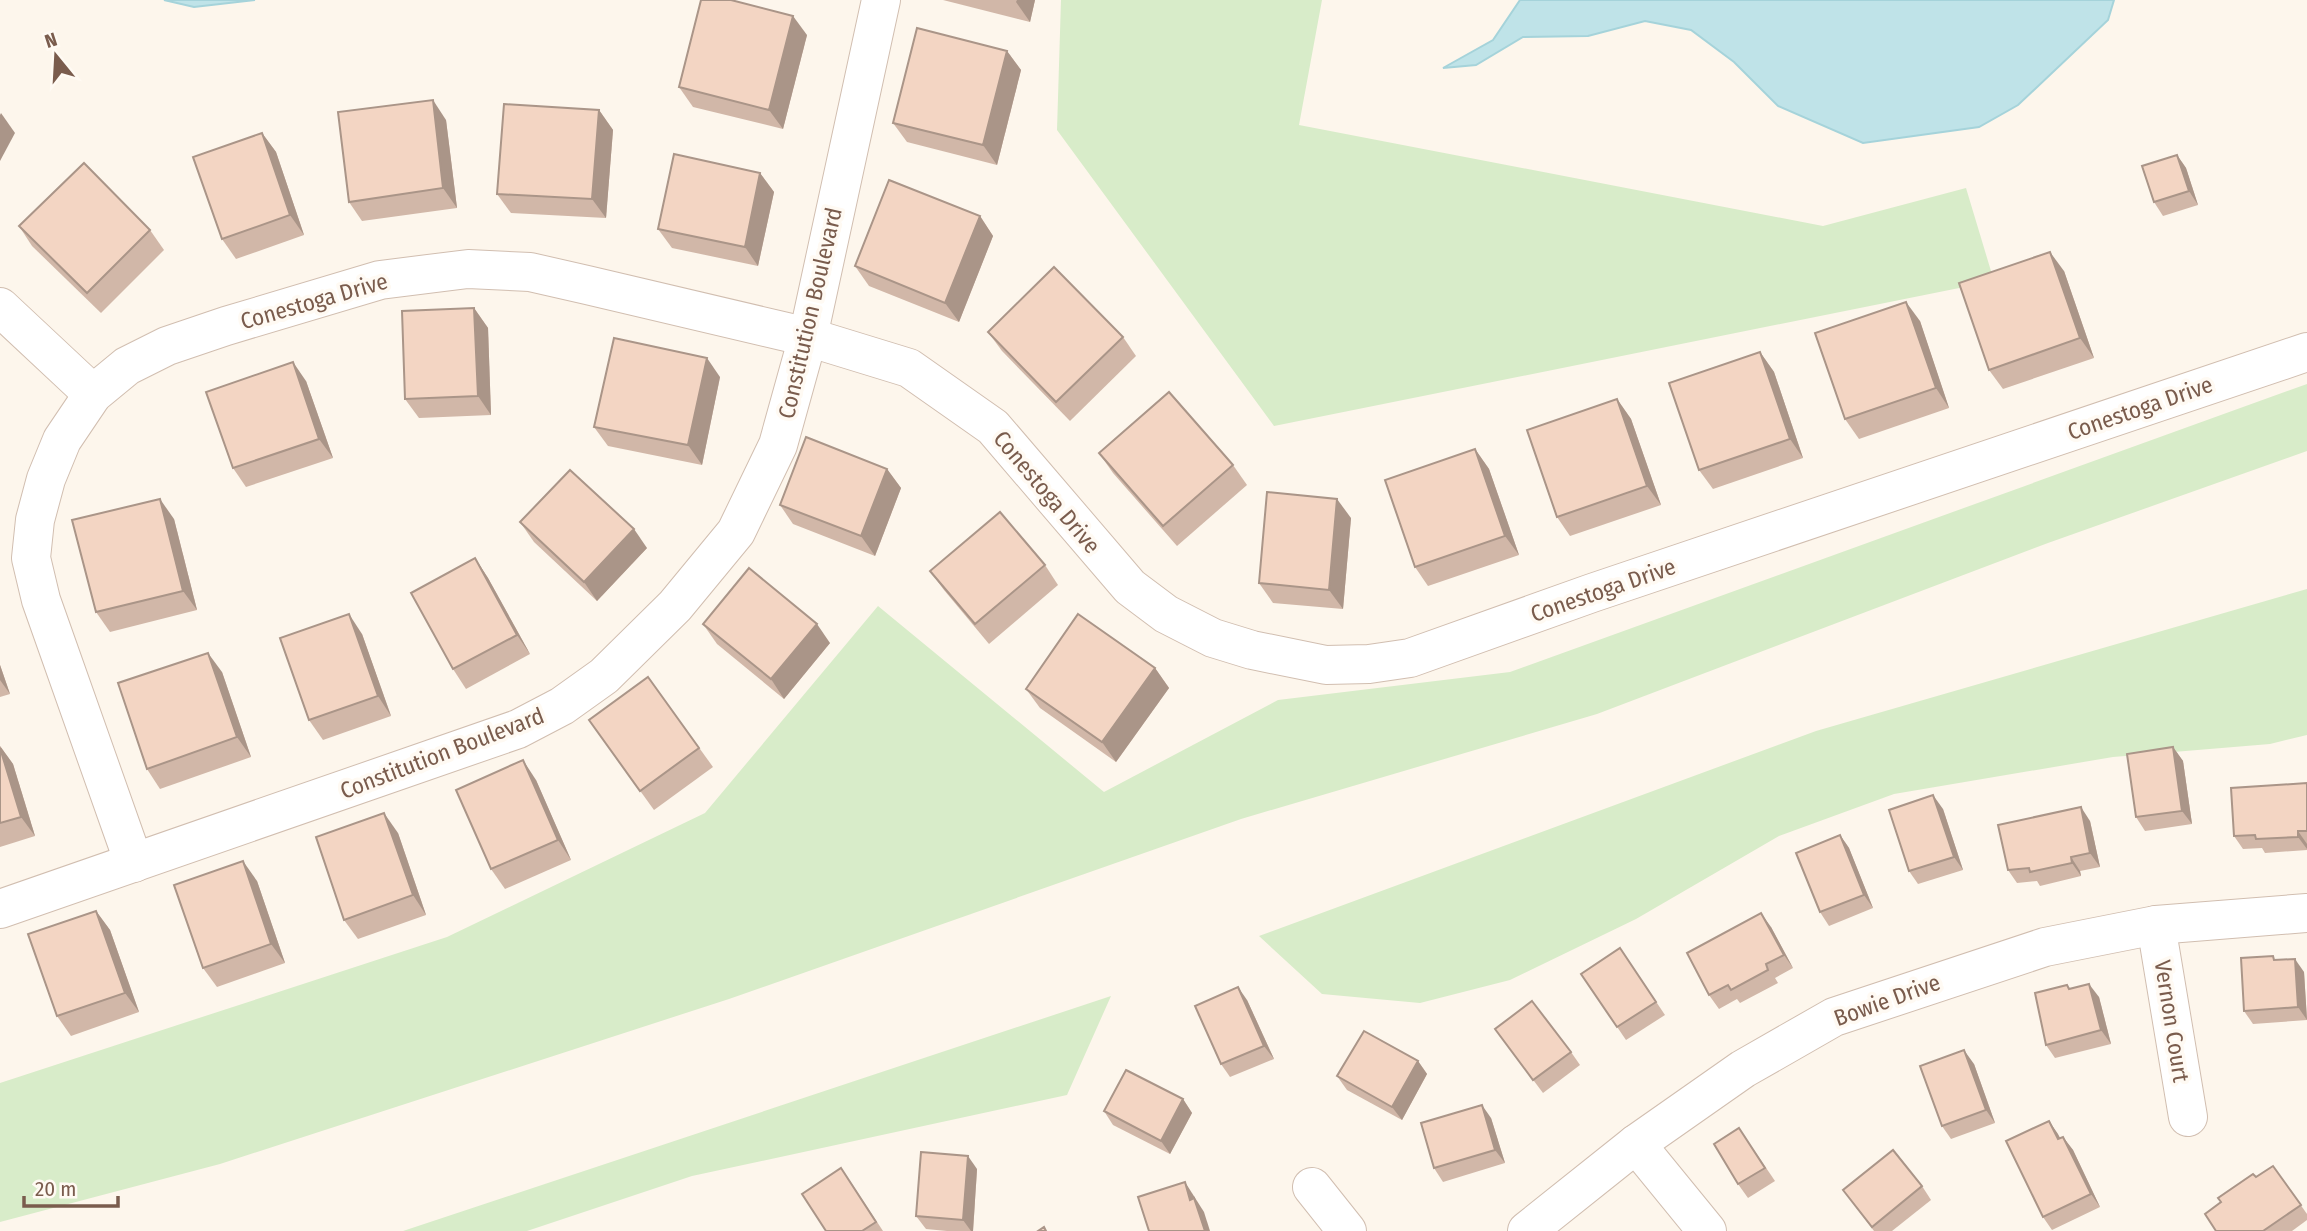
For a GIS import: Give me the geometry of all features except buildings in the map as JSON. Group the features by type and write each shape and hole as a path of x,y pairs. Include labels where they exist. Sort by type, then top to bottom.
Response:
{"street":[{"name":"Constitution Boulevard","path":"0,909 518,729 562,706 604,676 675,606 736,532 778,445 808,337 881,0"},
{"name":"Conestoga Drive","path":"134,863 41,600 31,558 35,520 46,479 62,440 93,394 127,366 167,346 380,280 468,269 530,272 808,337 909,368 993,427 1130,587 1166,614 1213,638 1252,650 1326,665 1369,664 1410,658 1605,589 2307,352"},
{"path":"0,307 93,394"},
{"name":"Bowie Drive","path":"1527,1231 1636,1144 1743,1069 1834,1017 2045,947 2156,925 2307,913"},
{"name":"Vernon Court","path":"2156,925 2188,1117"},
{"path":"1636,1144 1707,1231"},
{"path":"1312,1187 1347,1231"}],"green space":[{"path":"1061,0 1322,0 1299,125 1823,226 1966,188 1994,281 1274,426 1057,130"},
{"path":"2307,384 2307,451 2048,543 1597,714 1241,819 729,999 220,1164 0,1222 0,1083 447,937 705,813 878,606 1104,792 1278,700 1510,672"},
{"path":"2307,589 2307,735 2270,744 2113,757 1894,794 1779,836 1636,919 1510,980 1420,1003 1322,994 1259,936 1816,731"},
{"path":"1111,996 1067,1095 692,1176 527,1231 403,1231"}],"water":[{"path":"164,0 255,0 194,7"},
{"path":"1520,0 2114,0 2108,20 2018,105 1979,127 1863,143 1778,106 1734,62 1691,30 1645,21 1588,36 1523,37 1476,65 1443,68 1493,40"}]}
